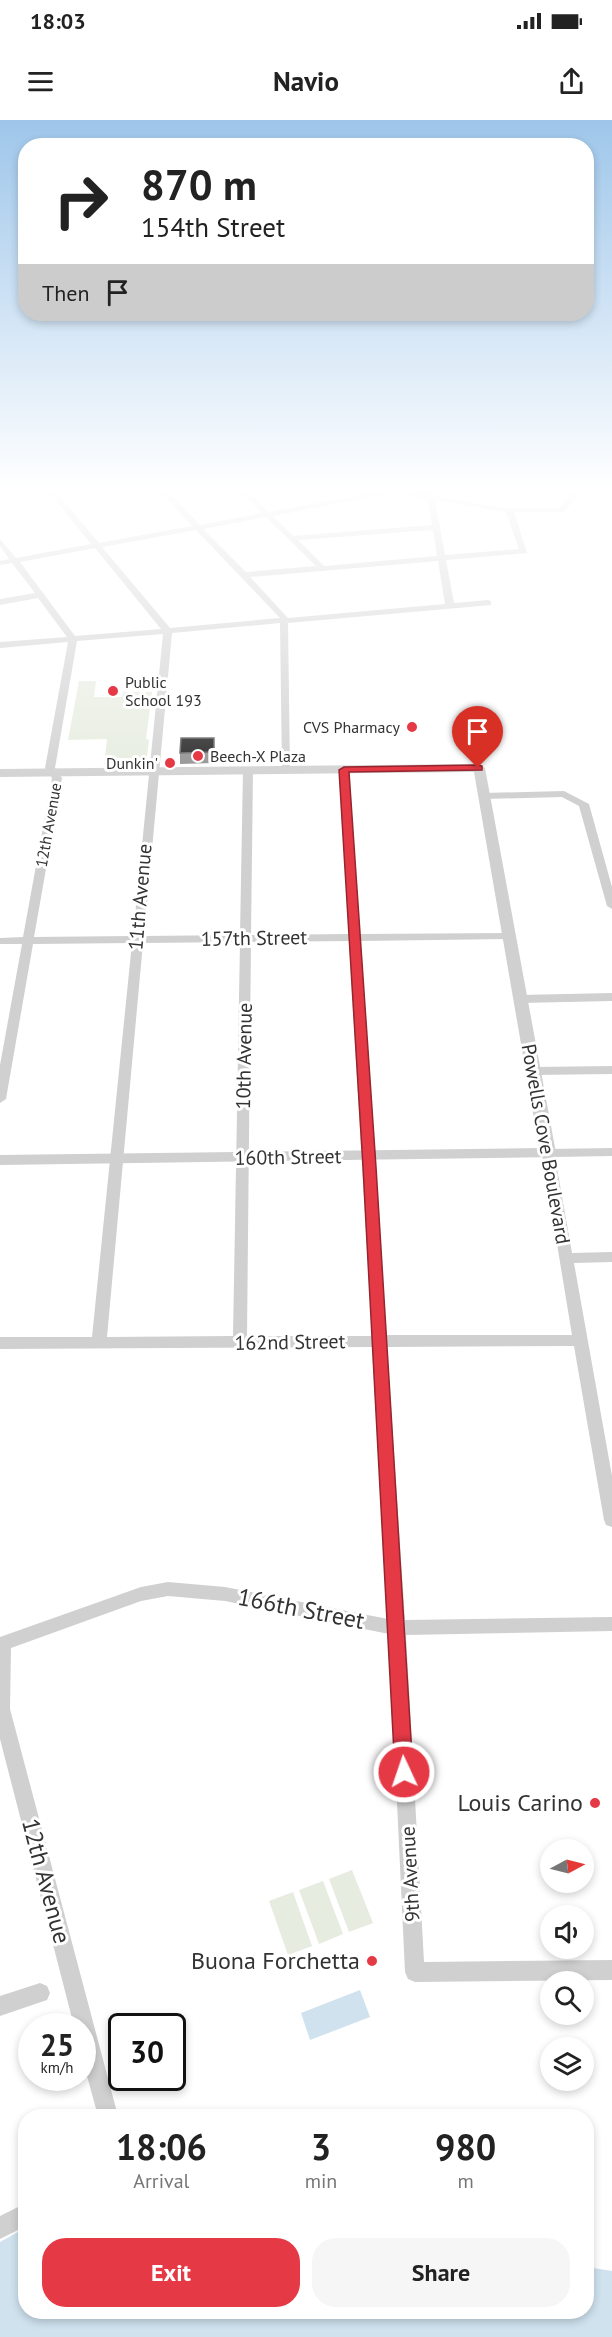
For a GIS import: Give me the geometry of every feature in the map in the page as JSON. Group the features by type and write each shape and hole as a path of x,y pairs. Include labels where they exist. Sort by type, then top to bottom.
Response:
{"street":[{"path":"0,602 36,595"},
{"path":"39,595 73,639"},
{"path":"138,595 168,631"},
{"path":"263,595 284,617 287,770"},
{"path":"448,595 450,607"},
{"path":"0,645 488,603"},
{"name":"11th Avenue","path":"99,1344 136,940 168,631"},
{"name":"12th Avenue","path":"0,1099 57,777 50,768 73,639"},
{"name":"Powells Cove Boulevard","path":"344,770 478,768 612,1520"},
{"name":"10th Avenue","path":"240,1342 248,770"},
{"path":"0,773 344,770"},
{"name":"9th Avenue","path":"344,770 397,1628 414,1972 612,1970"},
{"path":"484,796 564,794 584,804 612,906"},
{"name":"157th Street","path":"0,941 508,936"},
{"path":"520,999 612,997"},
{"path":"533,1071 612,1070"},
{"name":"160th Street","path":"0,1160 612,1152"},
{"path":"566,1258 612,1257"},
{"name":"162nd Street","path":"0,1343 581,1340"},
{"name":"166th Street","path":"2,1644 141,1594 168,1589 225,1594 397,1628 612,1624"},
{"name":"12th Avenue","path":"2,1644 1,1709 106,2109"},
{"path":"0,2006 40,1993"},
{"path":"0,2228 18,2218"}],"shaded area":[{"path":"79,681 96,681 94,697 122,697 123,692 152,692 146,739 149,740 146,764 104,765 107,739 68,740"},
{"path":"352,1870 373,1923 349,1932 329,1879"},
{"path":"323,1881 343,1934 319,1944 299,1890"},
{"path":"293,1892 312,1946 288,1955 269,1901"}],"water":[{"path":"360,1990 370,2017 310,2040 301,2013"},
{"path":"18,2232 18,2319 594,2319 594,2268 612,2271 612,2337 0,2337 0,2242"}],"building":[{"path":"181,738 214,738 214,752 180,753"}],"place":[{"name":"Public School 193","path":"113,691"},
{"name":"CVS Pharmacy","path":"412,727"},
{"name":"Beech-X Plaza","path":"198,756"},
{"name":"Dunkin'","path":"170,763"},
{"name":"Louis Carino","path":"595,1803"},
{"name":"Buona Forchetta","path":"372,1961"}],"route":[{"path":"404,1772 370,1167 344,770 478,768"}]}
